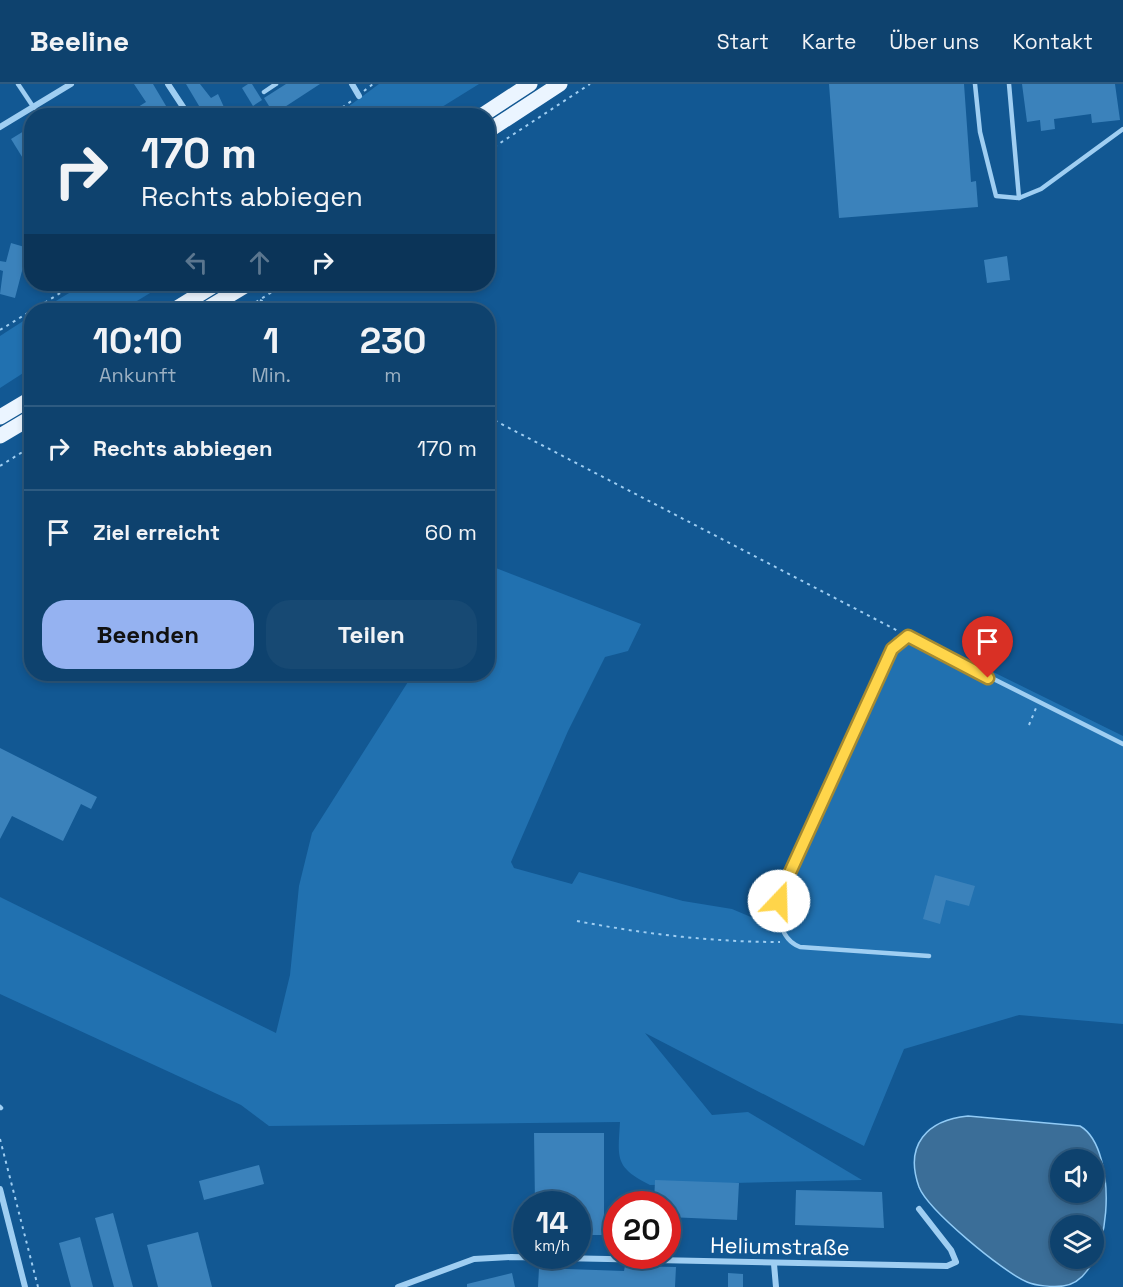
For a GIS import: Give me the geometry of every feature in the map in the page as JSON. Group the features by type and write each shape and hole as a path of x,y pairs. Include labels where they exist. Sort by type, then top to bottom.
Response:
{"main road":[{"path":"493,108 530,84"},
{"path":"495,126 560,84"},
{"path":"185,303 205,291"},
{"path":"217,303 236,291"},
{"path":"0,417 24,403"},
{"path":"0,436 24,422"}],"street":[{"path":"37,108 71,84"},
{"path":"168,84 184,108"},
{"path":"352,84 359,96"},
{"path":"0,127 24,115"},
{"path":"0,1189 25,1287"},
{"name":"Heliumstraße","path":"398,1287 474,1259 511,1257 947,1266 956,1262 951,1250 919,1209"},
{"path":"774,1264 776,1287"}],"lane":[{"path":"18,84 31,108"},
{"path":"264,92 276,84"},
{"path":"975,84 980,132 996,196 1019,198 1041,189 1123,129"},
{"path":"1009,84 1019,198"},
{"path":"929,956 800,947 789,942 783,935 780,915 782,890 892,649 908,636 1123,744"}],"path":[{"path":"495,146 590,84"},
{"path":"44,303 64,291"},
{"path":"255,303 274,291"},
{"path":"260,300 266,303"},
{"path":"0,330 24,315"},
{"path":"495,421 908,636"},
{"path":"0,466 24,451"},
{"path":"1029,725 1038,702"},
{"path":"577,921 669,936 730,942 789,942"},
{"path":"0,1139 38,1287"}],"shaded area":[{"path":"379,84 479,84 440,108 346,108"},
{"path":"72,291 153,291 134,303 53,303"},
{"path":"24,321 24,373 0,388 0,336"},
{"path":"495,568 641,624 628,651 605,657 568,731 511,862 514,868 572,884 579,872 683,901 732,909 770,925 769,914 887,647 894,637 912,632 1123,736 1123,1024 1019,1015 904,1049 864,1146 645,1033 712,1115 748,1112 862,1180 650,1185 638,1179 624,1167 619,1153 620,1122 269,1126 241,1105 0,994 0,897 276,1033 290,975 299,886 312,833 409,681 495,681"},
{"path":"968,1116 1080,1126 1093,1139 1097,1149 1050,1149 1050,1203 1104,1203 1104,1175 1106,1212 1104,1223 1104,1215 1050,1215 1050,1269 1087,1269 1080,1278 1063,1286 1027,1282 985,1254 936,1210 919,1187 915,1172 915,1159 922,1137 941,1123"}],"building":[{"path":"134,84 153,84 167,108 139,108 146,102"},
{"path":"186,84 200,84 211,98 218,94 224,108 200,108"},
{"path":"252,84 262,100 253,106 242,88"},
{"path":"286,84 320,84 283,108 270,108 264,98"},
{"path":"829,84 964,84 971,182 976,181 978,207 839,218"},
{"path":"1022,84 1115,84 1120,120 1092,123 1091,114 1054,119 1055,129 1041,131 1040,120 1027,122"},
{"path":"24,131 24,160 11,139"},
{"path":"11,243 24,247 24,263 15,298 0,294 3,271 0,270 0,261 6,262"},
{"path":"1007,256 1010,280 987,283 984,260"},
{"path":"0,748 97,797 91,809 81,804 63,841 12,816 0,839"},
{"path":"935,875 975,886 969,906 946,900 940,924 923,919"},
{"path":"534,1133 604,1133 603,1235 591,1235 591,1191 535,1191"},
{"path":"259,1165 264,1184 204,1200 199,1181"},
{"path":"655,1180 739,1183 737,1220 681,1218 681,1191 655,1191"},
{"path":"796,1190 882,1192 884,1228 795,1225"},
{"path":"113,1213 133,1287 114,1287 95,1218"},
{"path":"198,1232 212,1287 158,1287 147,1245"},
{"path":"80,1237 93,1287 71,1287 59,1243"},
{"path":"539,1269 624,1271 624,1269 676,1269 675,1287 538,1287"},
{"path":"512,1273 515,1287 467,1287 467,1284"},
{"path":"728,1273 743,1274 743,1287 728,1287"}],"route":[{"path":"779,901 892,649 900,640 908,636 988,678"}]}
